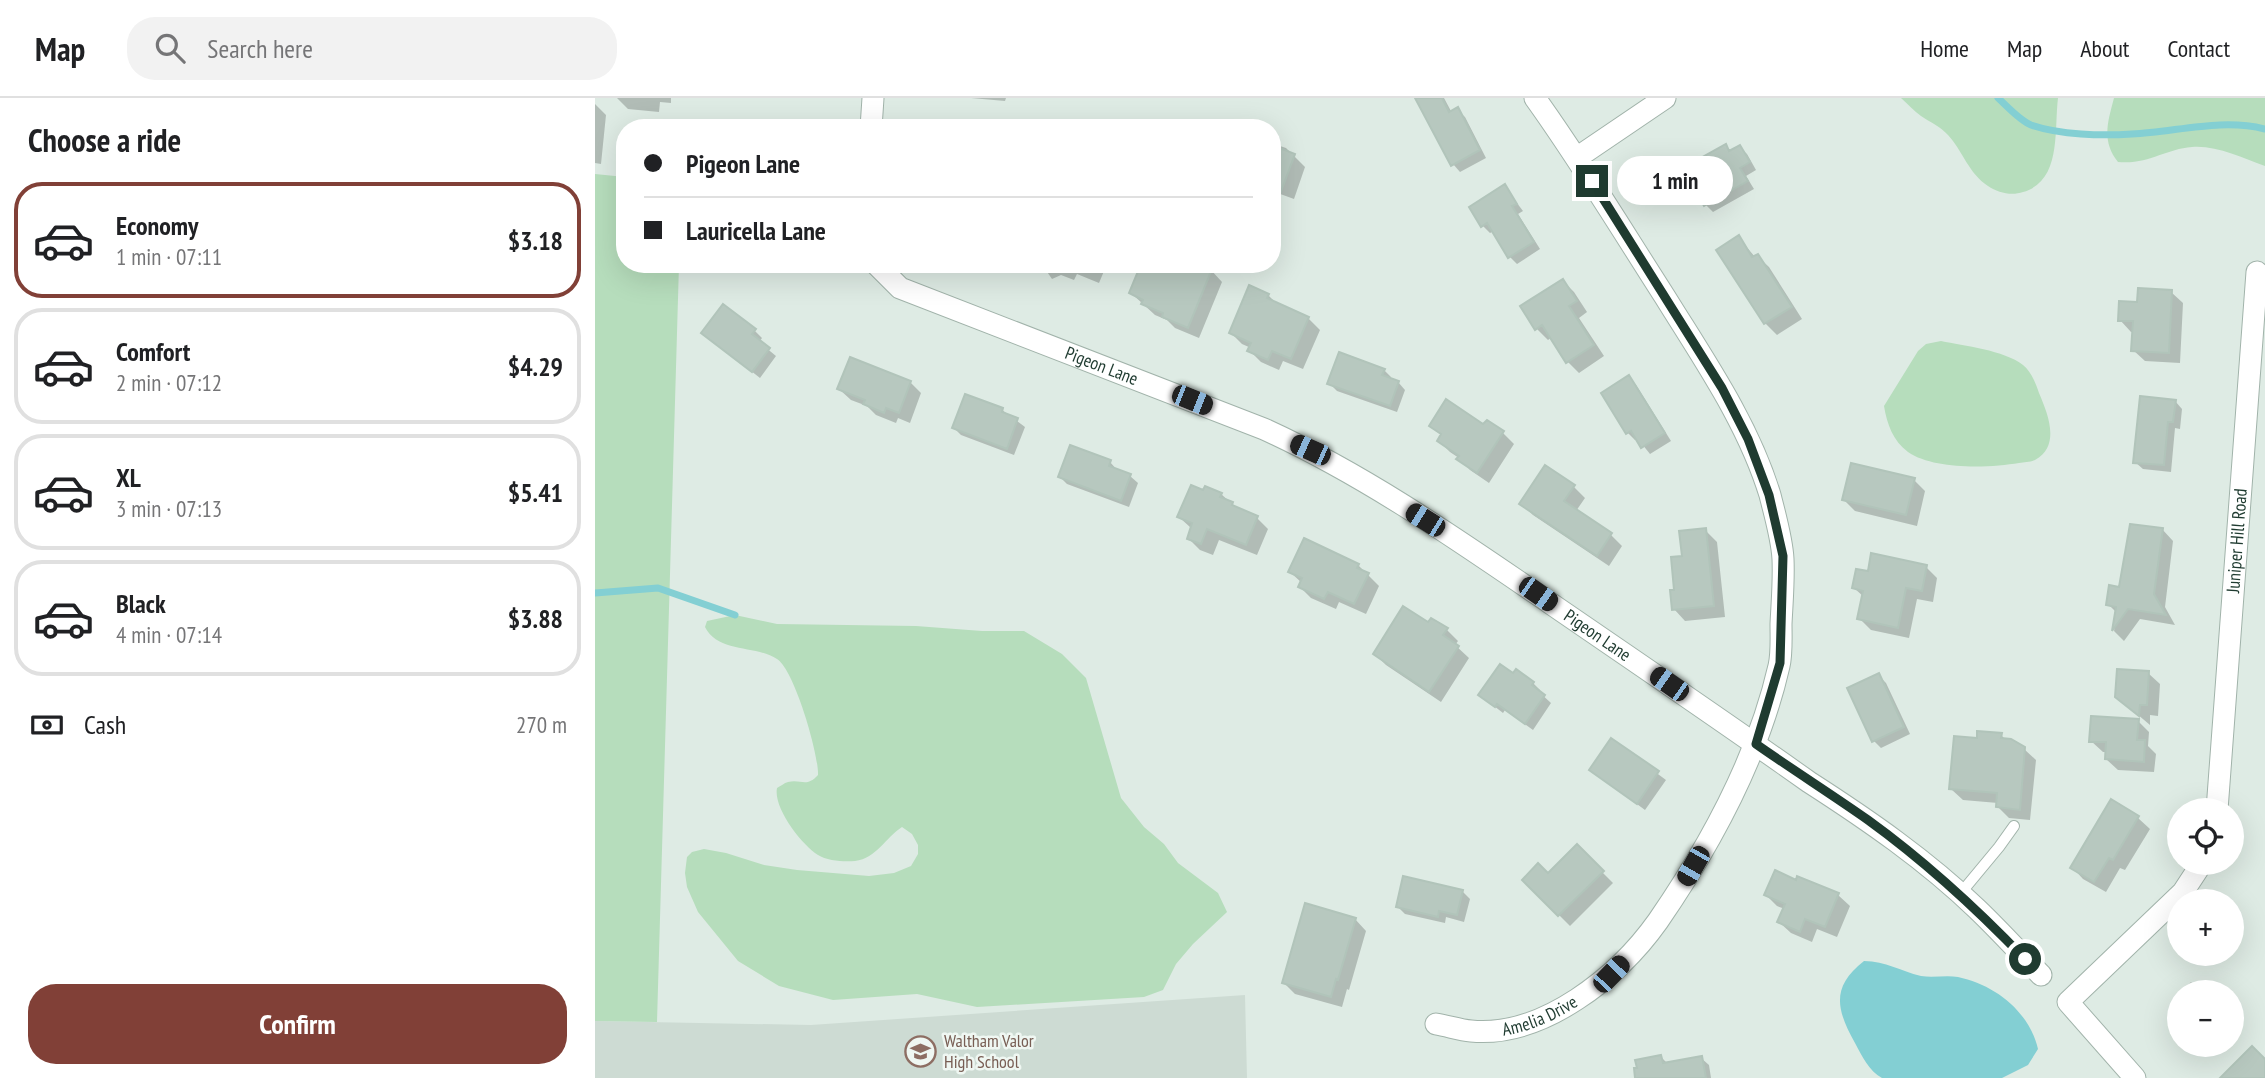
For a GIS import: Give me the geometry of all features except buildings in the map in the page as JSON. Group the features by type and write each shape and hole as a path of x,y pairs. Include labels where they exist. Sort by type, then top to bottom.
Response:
{"street":[{"path":"872,119 873,98"},
{"name":"Amelia Drive","path":"1436,1024 1473,1031 1509,1028 1544,1017 1581,997 1611,974 1646,937 1680,889 1720,819 1756,744 1780,663 1783,556 1769,495 1748,439 1722,388 1578,158 1535,98"},
{"path":"1578,158 1665,98"},
{"name":"Juniper Hill Road","path":"2218,798 2256,396 2257,272"},
{"name":"Pigeon Lane","path":"884,273 899,288 1144,381 1310,450 1472,549 1866,818 1960,894 2041,975"},
{"path":"2135,1078 2068,1002 2183,892 2195,875"}],"lane":[{"path":"1960,894 2014,826"}],"shaded area":[{"name":"Waltham Valor High School","path":"1245,995 1247,1078 595,1078 595,1021 811,1025"}],"green space":[{"path":"1901,98 2058,98 2054,153 2050,166 2036,186 2023,192 2010,194 1996,190 1981,181 1945,132 1918,114"},
{"path":"2114,98 2265,98 2265,166 2229,153 2201,147 2182,148 2138,161 2118,162 2109,146 2107,131"},
{"path":"595,174 616,176 616,273 679,273 657,1022 595,1021"},
{"path":"1941,341 1995,352 2026,368 2035,382 2049,420 2050,438 2043,454 2029,462 1993,466 1947,465 1919,458 1898,443 1889,426 1884,406 1918,351 1926,344"},
{"path":"735,615 777,624 1024,631 1062,654 1086,678 1121,798 1178,863 1218,893 1227,912 1176,964 1163,990 1144,997 977,1007 917,994 833,1000 779,986 738,961 698,912 687,887 687,857 692,852 704,849 764,865 869,876 894,873 911,866 918,854 918,845 912,834 902,827 869,856 855,861 841,861 818,855 797,835 779,806 777,788 793,781 807,782 818,775 810,732 791,678 777,659 719,641 705,627 707,621"}],"water":[{"path":"1864,961 1886,964 1921,976 1958,977 1985,986 2009,1002 2018,1012 2027,1023 2038,1049 2028,1065 2002,1078 1882,1078 1863,1058 1841,1009 1840,999 1846,980"}],"waterway":[{"path":"1998,98 2027,123 2068,133 2120,135 2232,125 2265,129"},
{"path":"595,593 658,588 735,615"}],"place":[{"name":"Waltham Valor High School","path":"921,1051"}],"route":[{"path":"1592,181 1722,388 1748,439 1769,495 1783,556 1780,663 1756,744 1866,818 1917,858 1976,908 2025,959"}]}
